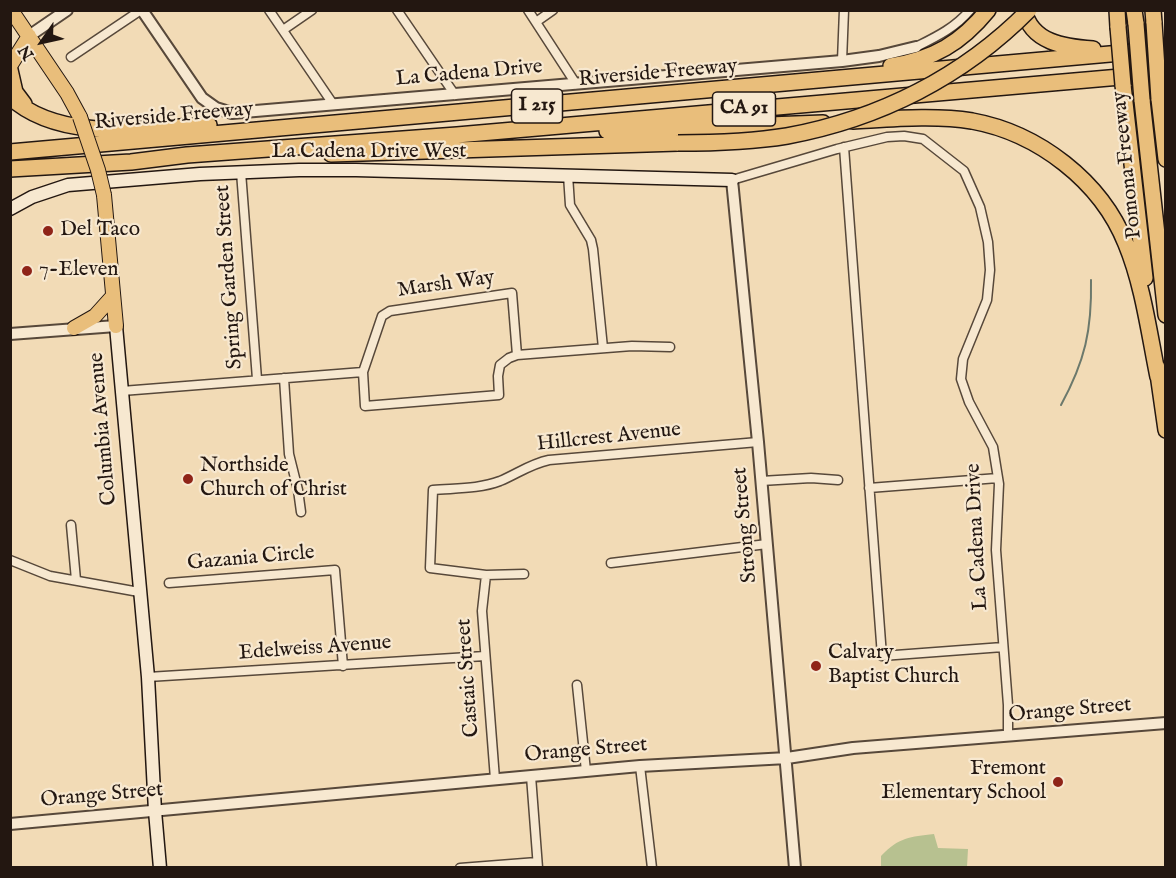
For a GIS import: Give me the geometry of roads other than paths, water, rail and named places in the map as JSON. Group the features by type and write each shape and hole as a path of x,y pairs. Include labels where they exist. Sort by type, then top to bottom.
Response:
{"highway":[{"name":"I 215","path":"794,82 897,65 927,57 962,38 988,10"},
{"path":"1024,10 1033,30 1054,44 1074,48 1132,52"},
{"name":"I 215","path":"187,155 465,151 728,142 784,136 834,126 880,110 933,84 972,59 1012,27 1029,10"},
{"path":"1117,16 1124,104 1166,430"},
{"name":"Pomona Freeway","path":"1135,17 1166,315"},
{"name":"Pomona Freeway","path":"1154,17 1159,99 1166,159"},
{"name":"Riverside Freeway","path":"10,152 1166,49"},
{"path":"10,68 15,92 30,111"},
{"name":"Riverside Freeway","path":"10,170 458,135 1166,73"},
{"path":"10,97 46,119 70,126 130,129 239,124 281,129"},
{"path":"458,135 801,124 898,118 970,121 996,127 1022,137 1056,157 1087,183 1113,217 1126,243 1137,277 1158,377"},
{"path":"10,180 113,168 131,162"}],"main road":[{"name":"Columbia Avenue","path":"11,10 67,93 80,117 104,195 148,677 160,867"},
{"path":"10,68 29,36"},
{"name":"La Cadena Drive West","path":"10,210 40,194 68,185 241,172 356,170 732,180"},
{"path":"74,328 95,316 113,296"}],"street":[{"path":"29,36 67,10"},
{"path":"71,57 142,10"},
{"name":"La Cadena Drive","path":"142,10 198,93 216,108 232,113 842,61 879,56 916,47"},
{"path":"269,10 333,104"},
{"path":"283,30 312,10"},
{"path":"397,10 455,95"},
{"path":"528,10 576,84"},
{"path":"536,22 554,10"},
{"path":"842,61 844,10"},
{"path":"916,47 949,30 970,10"},
{"name":"La Cadena Drive","path":"732,180 844,147 887,137 904,136 923,139 964,171 980,207 988,242 990,270 987,300 963,359 961,379 969,402 993,447 998,478 996,550 1008,705 1008,736"},
{"path":"844,147 882,656 1004,647"},
{"name":"Spring Garden Street","path":"241,172 257,379"},
{"path":"568,175 570,205 591,240 593,249 603,348"},
{"name":"Strong Street","path":"732,180 758,442 795,867"},
{"name":"Marsh Way","path":"512,293 518,356 509,358 500,365 499,395 365,406 363,372 382,316 390,311 512,293"},
{"path":"11,334 116,326"},
{"path":"518,356 632,346 670,347"},
{"path":"122,391 363,372"},
{"path":"284,378 289,454 301,512"},
{"name":"Hillcrest Avenue","path":"486,575 430,568 433,490 471,488 491,484 529,465 549,460 758,442"},
{"path":"761,481 811,478 838,480"},
{"path":"869,488 998,478"},
{"path":"71,525 76,580"},
{"path":"611,563 766,544"},
{"path":"10,560 50,576 139,592"},
{"name":"Gazania Circle","path":"169,583 335,570 343,666"},
{"path":"486,575 524,574"},
{"name":"Castaic Street","path":"486,575 482,611 495,778"},
{"name":"Edelweiss Avenue","path":"148,677 485,656"},
{"path":"577,686 586,771"},
{"name":"Orange Street","path":"10,824 495,778 640,766 786,758 853,748 1166,723"},
{"path":"640,766 652,867"},
{"path":"460,867 537,865 531,776"}],"waterway":[{"path":"1061,405 1076,374 1085,345 1090,314 1091,280"}],"place":[{"name":"Del Taco","path":"48,231"},
{"name":"7-Eleven","path":"27,271"},
{"name":"Northside Church of Christ","path":"188,479"},
{"name":"Calvary Baptist Church","path":"816,666"},
{"name":"Fremont Elementary School","path":"1058,782"}]}
